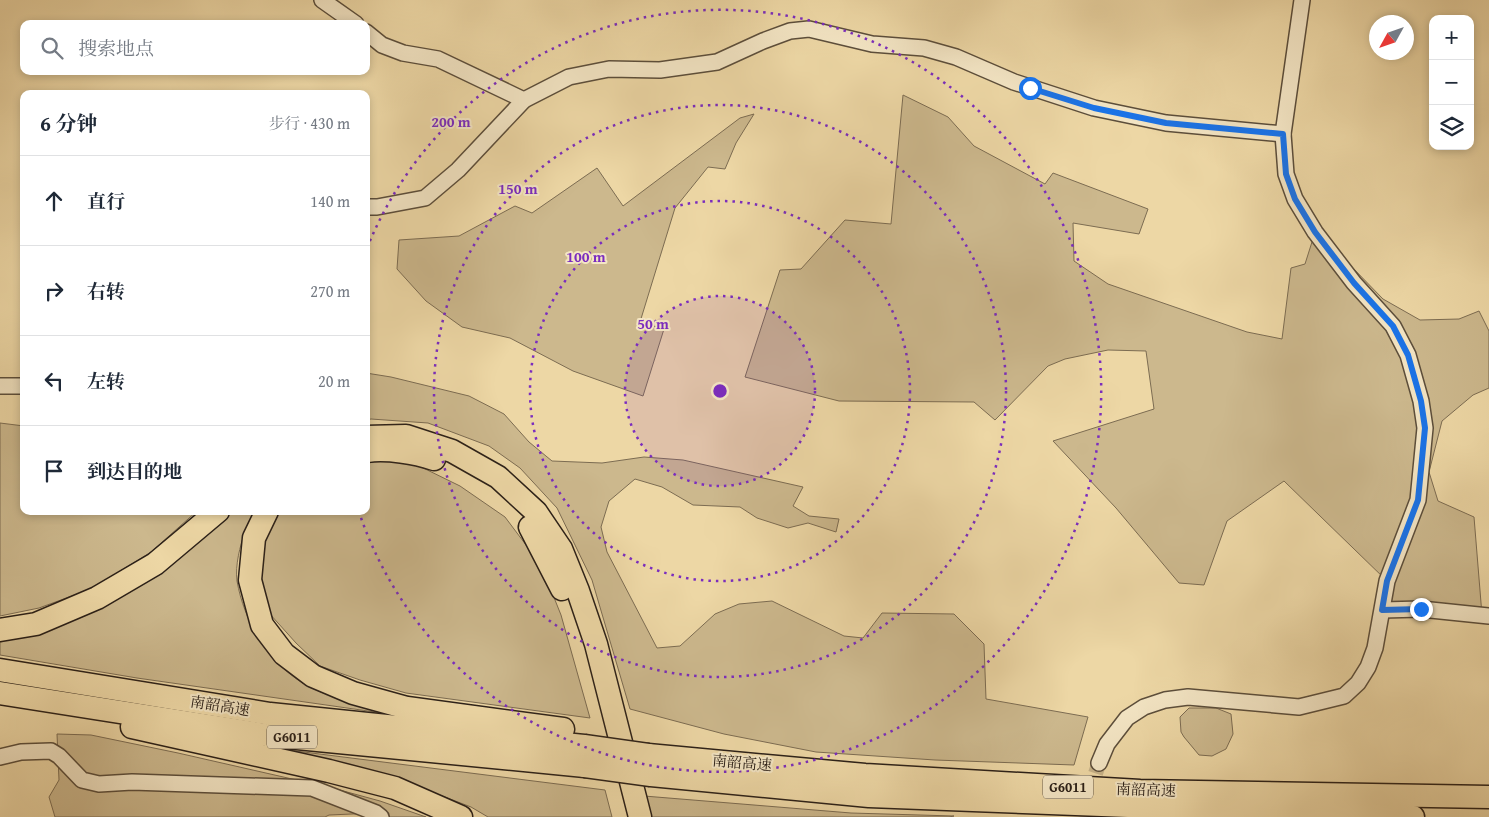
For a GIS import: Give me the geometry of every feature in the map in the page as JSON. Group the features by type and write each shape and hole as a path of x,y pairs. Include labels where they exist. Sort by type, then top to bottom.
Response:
{"highway":[{"path":"370,436 406,436 452,451 498,477 536,512 561,549 578,591 596,644 640,817"},
{"path":"370,451 421,454 460,467 500,494 533,530 575,616 596,688 627,817"},
{"path":"0,630 36,624 97,598 154,564 213,515"},
{"path":"265,515 254,538 250,580 262,625 284,654 313,676 353,693 406,708 585,748 649,756"},
{"name":"南韶高速","path":"0,670 270,714 649,756 865,775 1140,791 1489,797"},
{"path":"0,694 214,747 329,771 395,788 461,817"},
{"name":"南韶高速","path":"0,694 266,735 585,748"},
{"name":"南韶高速","path":"649,756 869,796 1413,817"}],"street":[{"path":"322,0 350,20"},
{"path":"1099,763 1107,744 1128,718 1144,707 1165,700 1188,697 1299,707 1344,696 1358,683 1368,667 1375,648 1387,581 1418,500 1425,428 1421,401 1408,355 1393,326 1354,283 1321,239 1295,199 1286,174 1283,134 1302,0"},
{"path":"370,207 425,198 458,170 524,100 569,77 608,69 660,70 718,62 790,31 809,30 872,44 924,48 956,57 1014,82 1094,108 1166,123 1283,134"},
{"path":"370,35 382,44 404,53 438,60 524,100"},
{"path":"0,386 20,386"},
{"path":"1382,610 1421,609 1489,616"},
{"path":"0,756 20,752 51,751 59,756 82,780 99,784 132,782 312,788 376,813 381,817"}],"shaded area":[{"path":"903,95 948,117 974,146 1045,184 1053,173 1148,209 1139,234 1073,223 1074,261 1108,284 1247,332 1282,339 1291,268 1305,264 1318,223 1349,264 1383,299 1420,320 1459,319 1479,311 1489,331 1489,388 1473,395 1442,421 1429,472 1438,501 1474,517 1482,615 1383,610 1387,581 1284,481 1227,521 1204,585 1179,583 1116,508 1053,441 1154,409 1146,351 1108,350 1065,359 1048,366 995,420 974,402 839,401 745,377 780,270 801,269 845,220 891,224"},
{"path":"754,114 736,143 725,169 708,167 675,208 640,322 664,329 643,396 573,371 510,338 462,327 426,301 397,269 399,240 459,236 515,206 532,213 597,168 623,206 740,118"},
{"path":"370,374 469,396 504,414 529,442 552,461 602,463 644,457 683,460 803,487 793,506 809,516 839,519 836,532 808,523 788,528 757,518 740,507 693,505 662,487 635,479 609,501 601,527 607,552 657,648 680,646 715,614 739,604 772,601 844,636 863,638 882,613 954,614 984,644 986,699 1088,717 1074,765 935,760 816,752 724,734 630,709 592,580 557,508 520,468 489,446 428,423 371,419"},
{"path":"0,423 20,426 20,515 193,515 151,552 91,589 39,608 0,616"},
{"path":"370,462 413,463 460,486 505,517 541,565 561,615 590,718 406,693 360,680 320,666 269,613 261,575 263,551 270,523 276,515 370,515"},
{"path":"227,515 253,515 240,549 237,562 237,581 240,596 251,625 268,651 289,673 312,688 337,698 403,716 137,678 0,655 0,637 159,573"},
{"path":"1189,708 1216,708 1231,714 1233,734 1226,749 1212,756 1199,755 1181,732 1180,717"},
{"path":"57,734 91,735 178,753 336,789 380,801 426,817 381,817 375,813 329,815 325,817 55,817 49,797 59,780"},
{"path":"264,747 605,790 612,817 488,817 471,807 398,779"},
{"path":"644,796 851,813 954,816 649,817"}],"tunnel":[{"path":"1081,817 1099,763"}],"route":[{"path":"1030,88 1094,108 1166,123 1283,134 1286,174 1295,199 1315,232 1354,283 1393,326 1408,355 1421,401 1425,428 1418,500 1387,581 1382,610 1421,609"}]}
